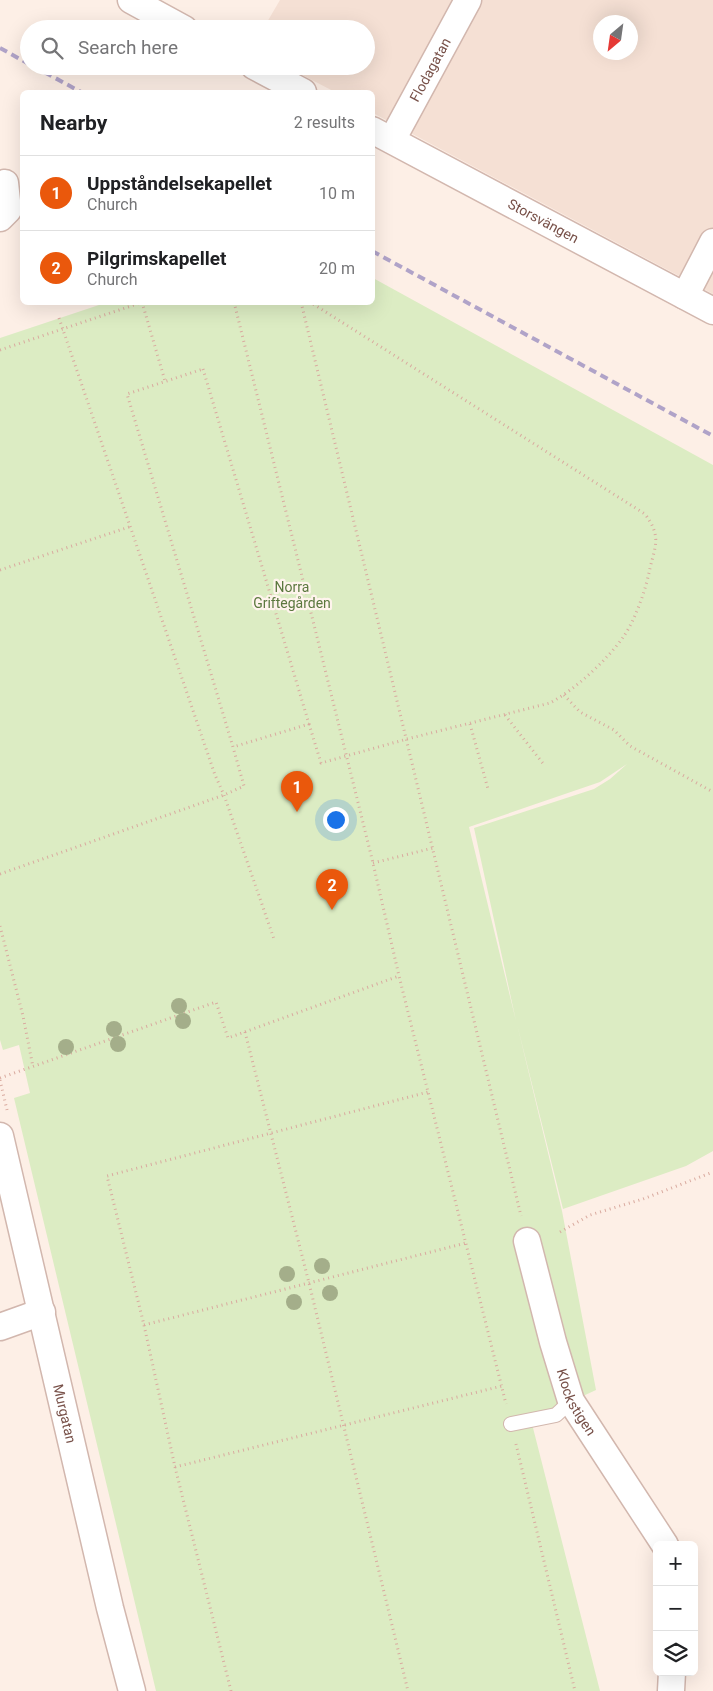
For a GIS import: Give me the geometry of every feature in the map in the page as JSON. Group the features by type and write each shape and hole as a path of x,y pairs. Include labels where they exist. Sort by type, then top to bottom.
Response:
{"street":[{"path":"131,0 168,20"},
{"name":"Flodagatan","path":"382,135 468,0"},
{"path":"271,75 299,90"},
{"name":"Storsvängen","path":"382,135 713,311"},
{"path":"0,218 8,210 5,183"},
{"path":"685,296 713,242"},
{"name":"Murgatan","path":"0,1136 110,1608 132,1691"},
{"name":"Klockstigen","path":"527,1241 553,1342 571,1401 662,1541"},
{"path":"0,1327 42,1312"},
{"path":"671,1691 672,1676"}],"lane":[{"path":"511,1424 556,1415 571,1401"}],"path":[{"path":"0,350 137,305"},
{"path":"144,305 165,381"},
{"path":"235,305 399,976 502,1386 575,1691"},
{"path":"301,305 527,1241"},
{"path":"0,874 224,795 244,786 127,394 204,369 321,763 406,739 550,703 564,695 596,668 624,636 646,592 657,539 653,525 645,514 315,305"},
{"path":"59,318 215,775 224,795 274,939"},
{"path":"0,570 129,526"},
{"path":"564,695 580,712 614,730 630,746 713,792"},
{"path":"505,715 545,766"},
{"path":"233,747 309,724"},
{"path":"470,724 488,789"},
{"path":"373,864 433,848"},
{"path":"0,926 23,1016 33,1066"},
{"path":"0,1078 216,1002 228,1038 399,976"},
{"path":"245,1032 309,1283 408,1691"},
{"path":"231,1691 175,1467 144,1325 106,1176 428,1092"},
{"path":"560,1232 590,1215 643,1200 713,1172"},
{"path":"144,1325 466,1243"},
{"path":"175,1467 502,1386"}],"shaded area":[{"path":"280,0 713,0 713,294 375,114 375,90 331,90 302,75 375,75 375,20 268,20"}],"green space":[{"name":"Norra Griftegården","path":"375,279 713,465 713,1151 686,1166 563,1209 517,1024 562,1211 596,1390 531,1420 600,1691 156,1691 14,1098 30,1093 19,1045 3,1050 0,1040 0,338 99,305 375,305","holes":["627,764 610,779 594,789 474,828 516,1021 469,827 600,782"]}],"railway":[{"path":"0,48 20,59"},
{"path":"50,75 77,90"},
{"path":"375,253 713,436"}],"place":[{"name":"Uppståndelsekapellet","path":"297,812"},
{"name":"Pilgrimskapellet","path":"332,910"}]}
